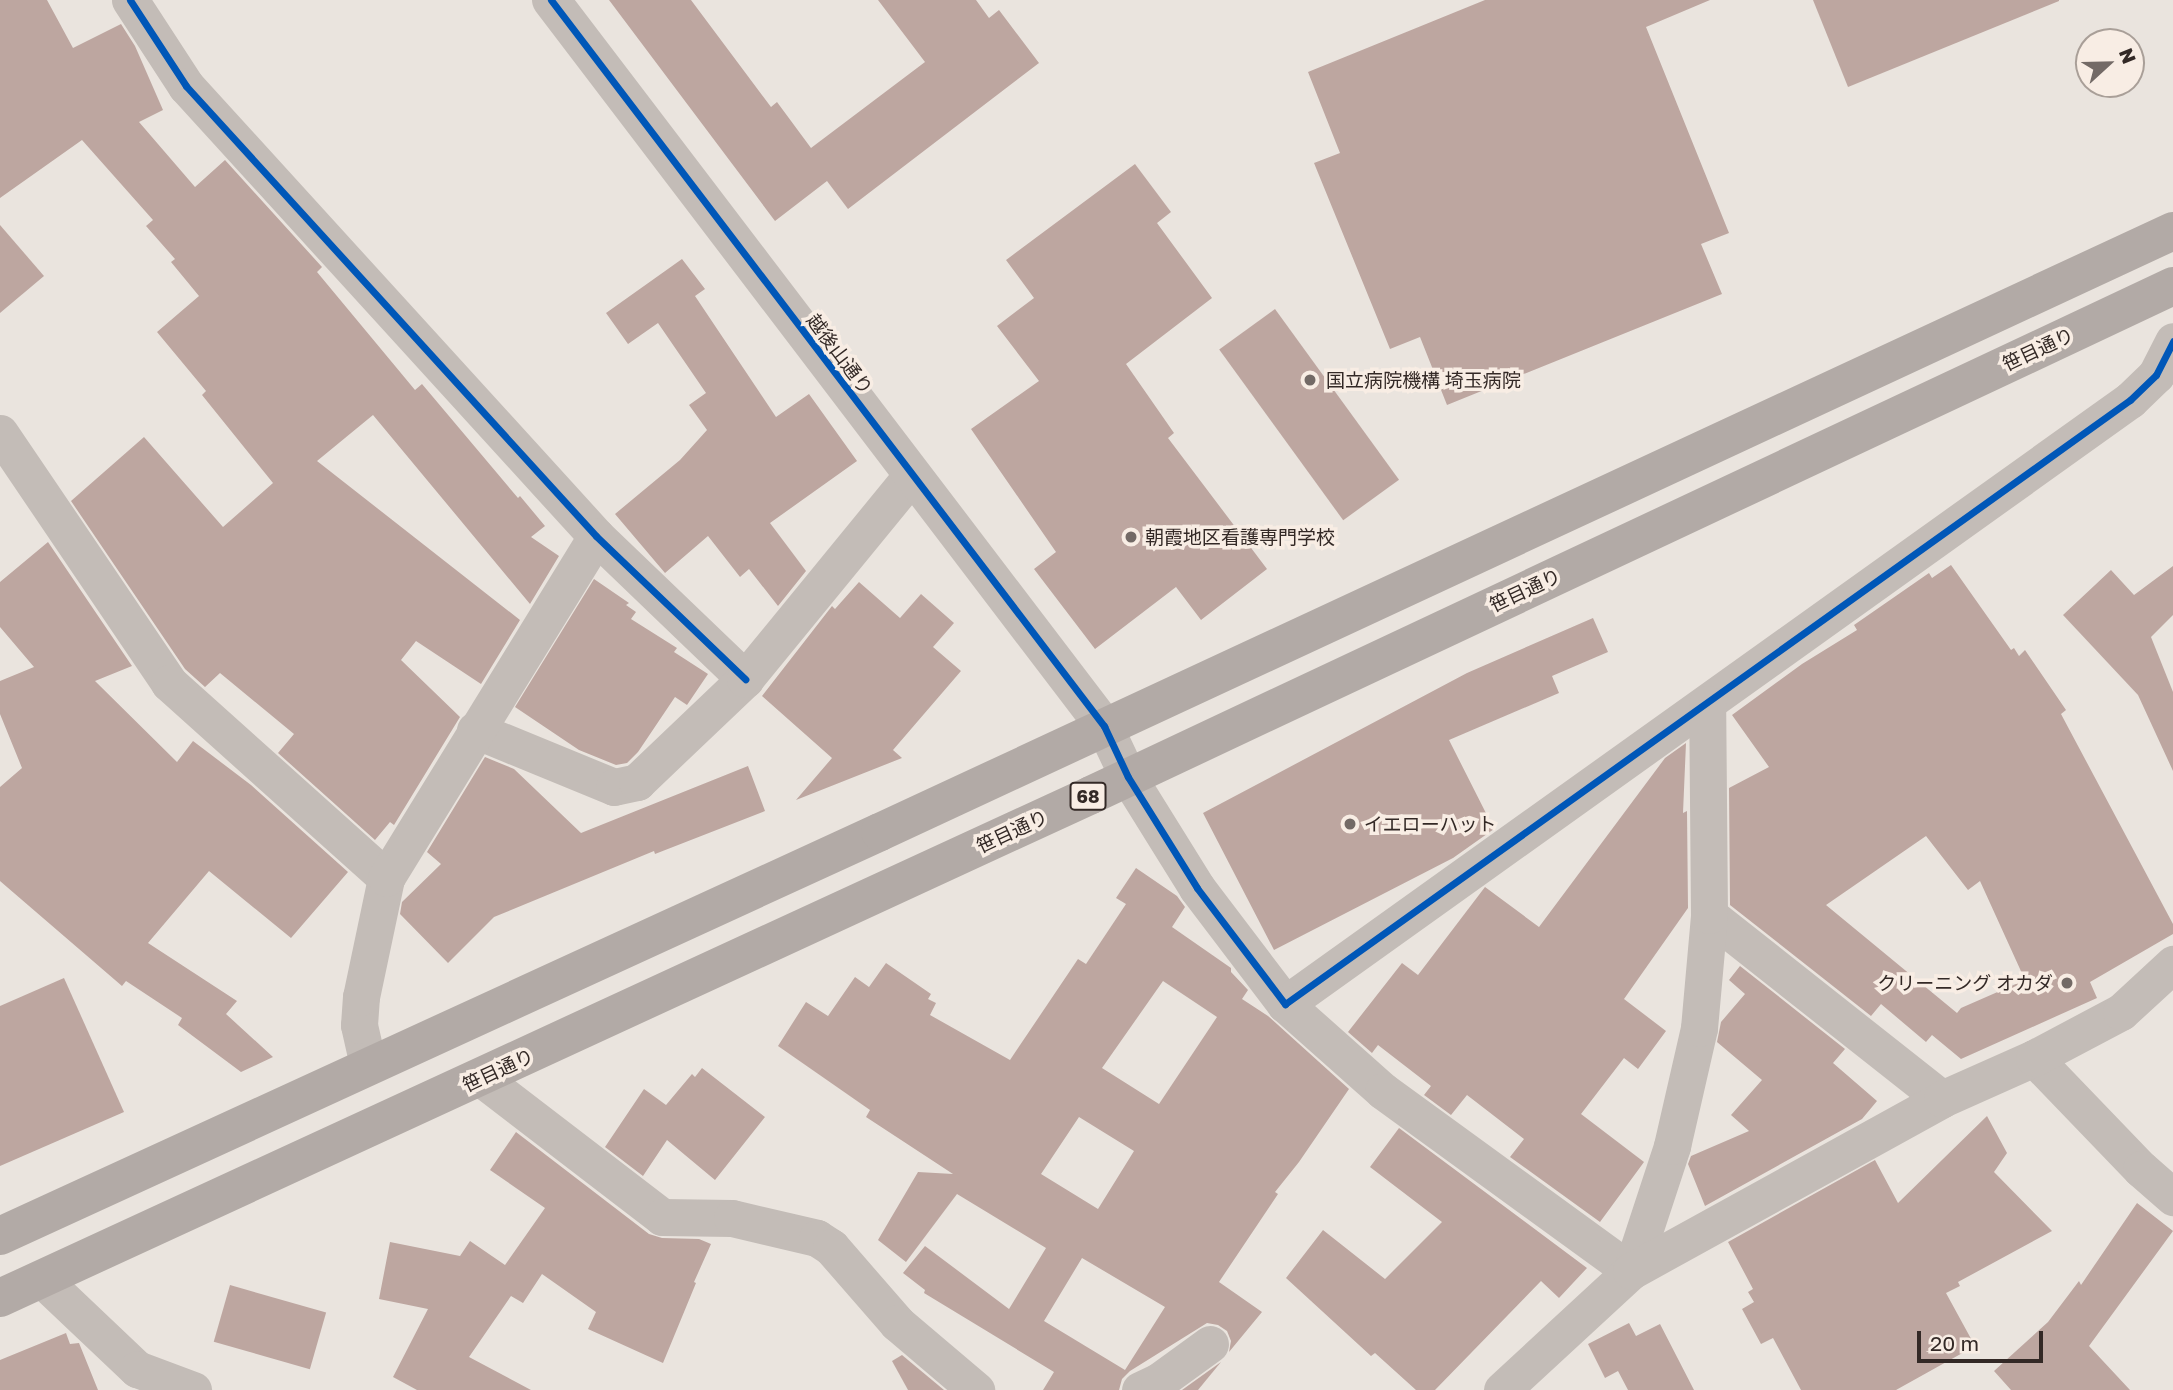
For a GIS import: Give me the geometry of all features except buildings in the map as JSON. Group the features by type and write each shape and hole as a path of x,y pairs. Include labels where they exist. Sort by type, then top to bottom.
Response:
{"main road":[{"path":"4,1228 868,838 2170,232"},
{"name":"笹目通り","path":"0,1298 1128,777 2173,286"}],"street":[{"path":"130,0 186,86 596,536 745,679"},
{"name":"越後山通り","path":"551,0 911,477 1104,726"},
{"path":"1285,1004 2130,400 2156,375 2173,341"},
{"path":"0,433 169,683 386,878"},
{"path":"475,730 614,787 626,787 636,782 745,679 911,477"},
{"path":"368,1065 359,1025 361,997 386,878 596,536"},
{"path":"1631,1271 1672,1146 1699,1028 1709,915 1707,704"},
{"path":"1104,726 1128,777 1197,888 1285,1004 1383,1091 1631,1271"},
{"path":"1709,915 1942,1099"},
{"path":"1502,1390 1631,1271 1942,1099 2034,1058 2121,1012 2173,964"},
{"path":"2034,1058 2141,1169 2173,1197"},
{"path":"481,1078 662,1217 733,1218 817,1238 831,1247 897,1323 976,1390"},
{"path":"42,1279 137,1369 193,1390"},
{"path":"1140,1390 1159,1381 1210,1344"}],"cycle path":[{"path":"130,0 186,86 596,536 745,679"},
{"path":"551,0 1104,726 1128,777 1197,888 1285,1004 2130,400 2156,375 2173,341"}],"place":[{"name":"国立病院機構 埼玉病院","path":"1310,380"},
{"name":"朝霞地区看護専門学校","path":"1131,537"},
{"name":"イエローハット","path":"1350,824"},
{"name":"クリーニング オカダ","path":"2067,983"}]}
